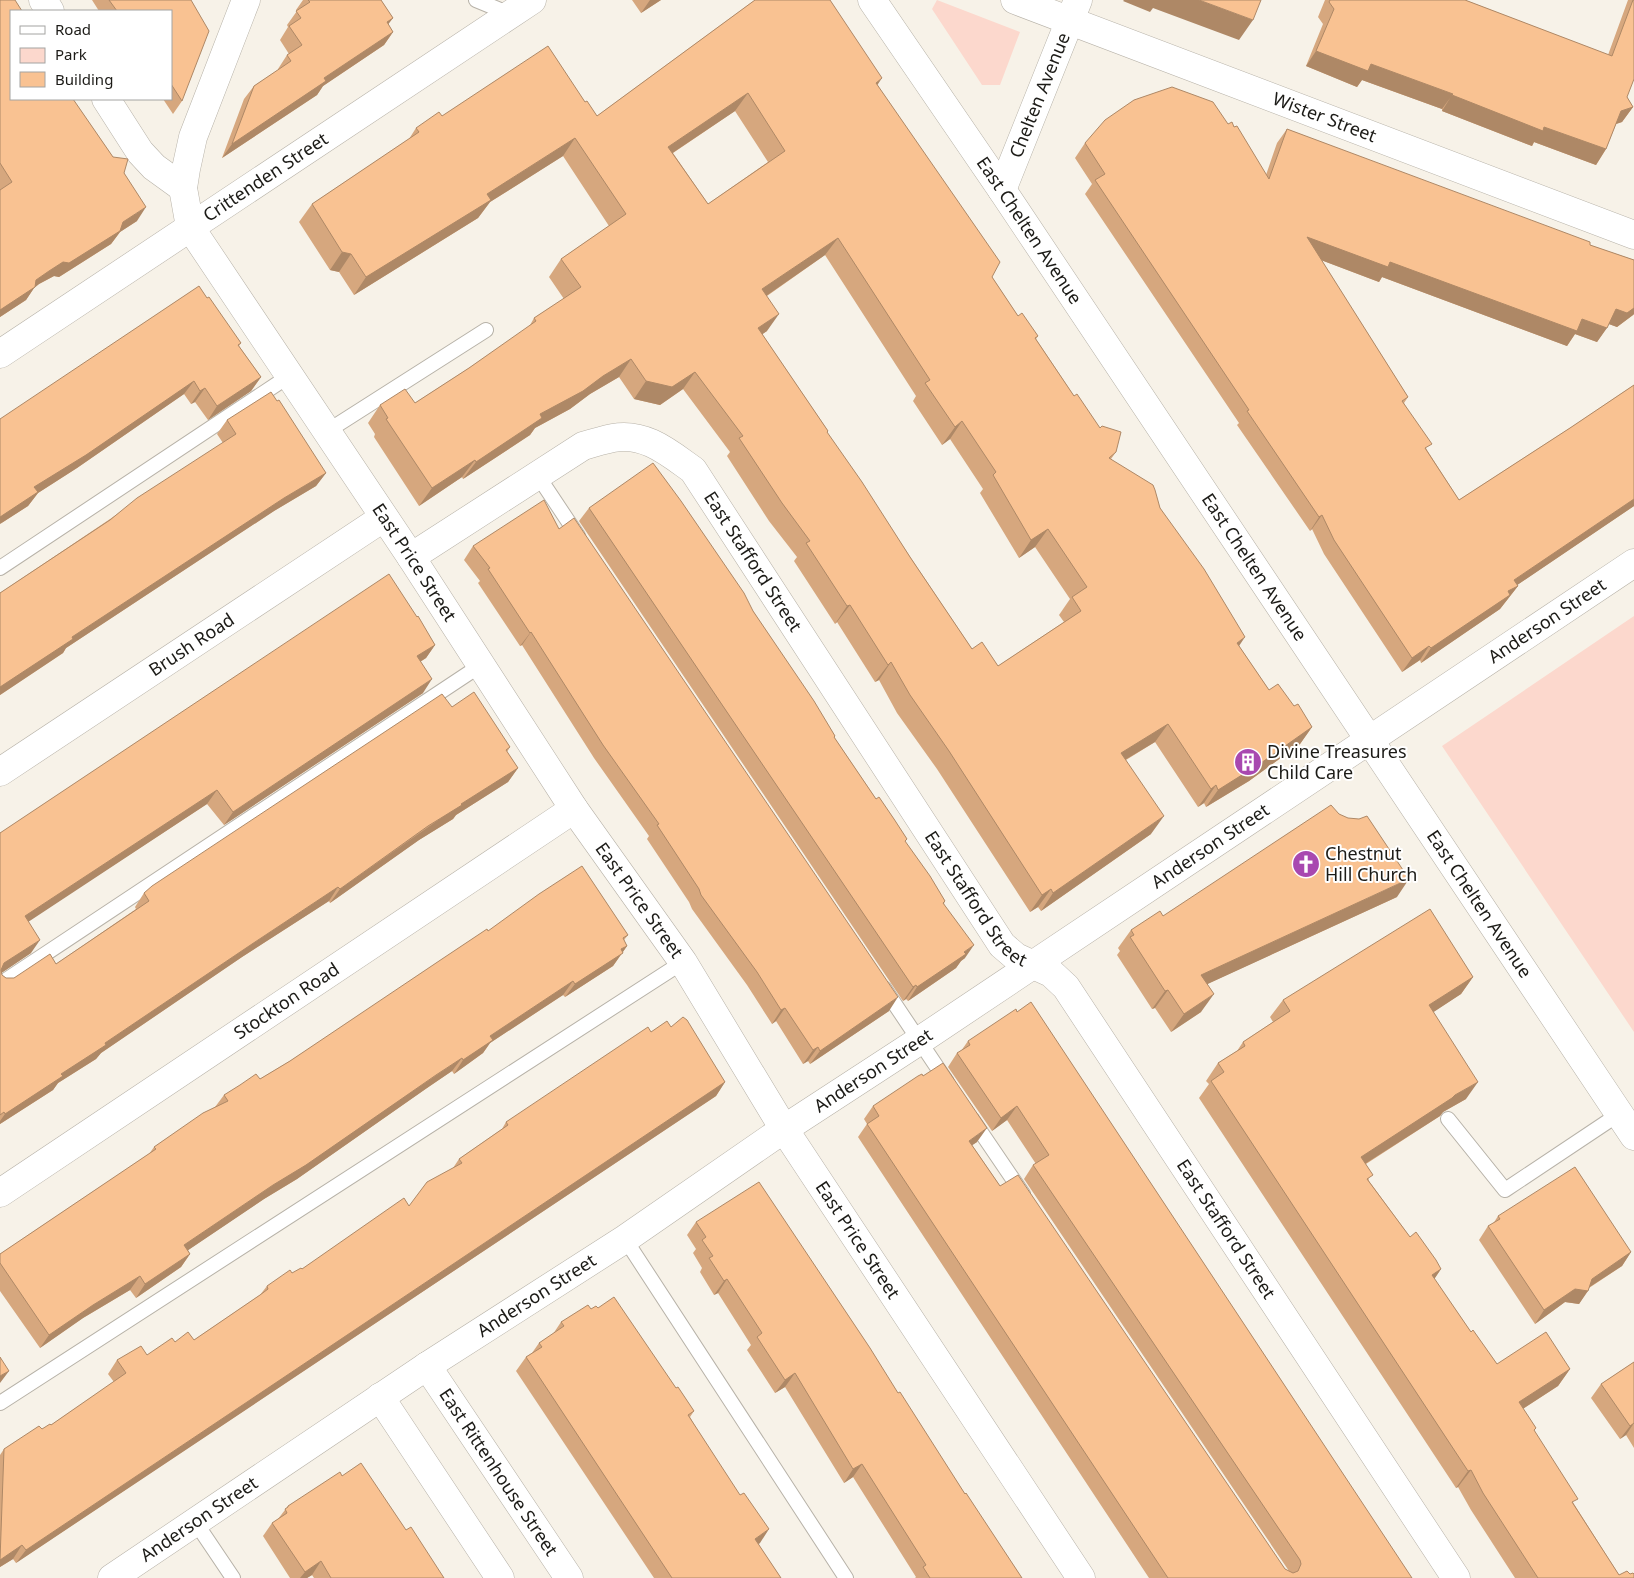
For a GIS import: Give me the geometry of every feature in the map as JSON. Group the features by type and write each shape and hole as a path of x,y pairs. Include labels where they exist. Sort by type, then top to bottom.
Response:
{"street":[{"path":"190,227 183,188 193,137 246,0"},
{"name":"East Chelten Avenue","path":"872,0 1002,190 1634,1136"},
{"name":"Wister Street","path":"1016,0 1074,11 1634,235"},
{"name":"Crittenden Street","path":"0,354 521,7"},
{"name":"Chelten Avenue","path":"1002,190 1074,11"},
{"path":"107,100 140,152 154,167 183,188"},
{"name":"East Price Street","path":"190,227 383,518 411,557 574,809 683,962 784,1129 1081,1578"},
{"name":"East Stafford Street","path":"411,557 583,446 615,438 637,438 660,446 693,470 1002,945 1016,957 1051,973 1066,986 1456,1578"},
{"name":"Brush Road","path":"0,772 383,518"},
{"name":"Anderson Street","path":"112,1578 380,1397 625,1239 784,1129 1634,563"},
{"name":"Stockton Road","path":"0,1193 574,809"},
{"name":"East Rittenhouse Street","path":"427,1366 568,1578"},
{"path":"380,1397 500,1578"}],"lane":[{"path":"476,0 521,7"},
{"path":"326,432 486,330"},
{"path":"0,568 289,376"},
{"path":"538,476 587,549"},
{"path":"0,984 481,665"},
{"path":"0,1403 683,962"},
{"path":"875,975 953,1090"},
{"path":"964,1107 1031,1206"},
{"path":"1448,1119 1505,1190 1619,1114"},
{"path":"625,1239 846,1578"},
{"path":"196,1523 233,1578"}],"green space":[{"path":"937,0 1020,32 1000,85 982,85 932,9"},
{"path":"1634,616 1634,1032 1442,746"}],"building":[{"path":"0,0 15,0 21,10 10,10 10,100 74,100 113,157 128,159 124,173 146,207 123,222 120,231 69,263 63,262 49,271 36,280 35,287 0,310 0,190 12,182 0,163"},
{"path":"109,0 191,0 209,31 182,101 172,86 172,10 116,10"},
{"path":"308,0 381,0 393,18 387,22 393,32 324,78 326,81 232,144 254,86 291,61 287,55 302,45 289,26 301,18 296,11 310,2"},
{"path":"755,0 830,0 882,78 876,83 1000,262 992,277 1018,316 1022,313 1038,336 1035,338 1074,396 1077,394 1100,428 1102,426 1121,432 1116,452 1109,458 1153,485 1160,508 1204,569 1245,637 1237,643 1269,690 1278,684 1294,706 1298,704 1312,727 1261,763 1218,790 1216,785 1211,789 1168,724 1121,753 1164,816 1053,893 1051,889 1042,895 949,751 910,695 891,662 888,665 850,605 847,606 806,543 810,541 739,438 743,436 695,372 672,387 646,381 631,359 583,391 540,414 542,418 476,462 475,460 432,488 386,419 388,418 380,405 405,389 415,403 469,368 536,321 534,318 581,287 561,259 626,214 575,138 487,194 491,200 366,277 351,254 342,252 312,204 419,132 416,128 439,112 442,116 548,46 585,102 587,101 597,116","holes":["748,93 785,151 708,204 668,147","838,238 930,380 925,383 955,427 962,421 996,472 993,475 1031,540 1048,529 1087,587 1072,597 1081,611 998,666 982,642 972,649 758,328 779,314 762,289"]},
{"path":"1199,0 1261,0 1253,20"},
{"path":"1330,0 1465,0 1612,56 1634,0 1634,79 1627,97 1633,107 1621,111 1606,149 1544,127 1543,131 1453,94 1371,64 1368,71 1316,51 1334,9 1329,2"},
{"path":"1172,87 1213,102 1228,124 1232,122 1234,127 1237,126 1269,179 1287,129 1590,242 1590,245 1634,260 1634,308 1627,313 1616,309 1607,328 1582,319 1577,331 1390,262 1388,267 1307,237 1408,397 1402,401 1432,444 1425,448 1459,500 1634,385 1634,499 1514,580 1518,586 1508,591 1510,595 1431,648 1429,646 1412,658 1334,540 1322,515 1319,517 1247,411 1249,410 1095,180 1105,174 1085,143 1105,120 1134,100"},
{"path":"199,286 207,298 209,297 241,343 238,345 261,377 217,406 205,388 200,391 194,381 86,455 34,487 38,492 0,517 0,419"},
{"path":"271,392 277,401 279,400 326,473 284,498 72,637 73,639 0,687 0,593 110,520 137,498 236,434 227,420"},
{"path":"653,463 744,593 753,611 814,701 834,737 876,799 879,797 894,819 907,839 905,841 945,901 943,903 974,945 964,952 966,954 917,987 916,985 913,987 589,508"},
{"path":"544,500 559,529 574,518 898,997 820,1051 818,1047 813,1050 785,1008 781,1010 757,972 701,895 657,825 659,824 603,745 531,632 488,569 490,568 473,546"},
{"path":"389,574 418,616 435,645 417,656 432,679 233,812 217,790 25,916 40,940 4,963 1,970 2,975 6,978 14,978 50,954 56,964 149,901 144,893 152,886 442,694 452,707 474,692 510,747 506,750 518,768 428,826 340,889 338,887 105,1043 106,1045 61,1074 63,1076 5,1114 4,1112 0,1115 0,833"},
{"path":"1331,805 1339,814 1348,818 1359,819 1367,816 1409,879 1201,975 1214,994 1184,1014 1168,990 1165,991 1130,937 1134,935 1131,930 1160,911 1163,916"},
{"path":"582,866 628,935 623,938 627,946 621,949 623,953 575,984 573,981 490,1036 493,1040 436,1075 306,1165 184,1245 190,1254 145,1284 140,1276 49,1335 0,1263 0,1254 156,1149 154,1147 203,1113 228,1101 224,1095 256,1074 260,1079 290,1061 487,929 488,931"},
{"path":"1430,909 1473,977 1429,1005 1478,1082 1361,1157 1373,1175 1367,1179 1410,1237 1416,1232 1436,1260 1441,1269 1432,1275 1471,1332 1473,1330 1497,1364 1546,1332 1570,1369 1519,1402 1536,1428 1534,1430 1578,1499 1572,1502 1619,1575 1627,1571 1630,1574 1634,1574 1634,1578 1538,1578 1483,1493 1471,1470 1468,1471 1211,1081 1224,1072 1218,1063 1245,1046 1243,1042 1290,1011 1283,1000"},
{"path":"1031,1002 1412,1578 1168,1578 867,1124 879,1116 873,1106 918,1076 922,1074 923,1076 943,1063 987,1128 969,1141 1000,1186 1018,1175 1285,1569 1293,1573 1298,1571 1301,1564 1300,1560 1033,1165 1049,1155 1017,1106 1001,1118 957,1053 970,1045 968,1041 1016,1009 1017,1012"},
{"path":"683,1017 687,1020 725,1082 26,1550 22,1545 0,1560 4,1449 39,1426 42,1429 51,1425 126,1373 117,1360 141,1346 147,1355 172,1338 175,1342 188,1332 194,1340 260,1295 268,1289 267,1286 290,1270 292,1273 302,1269 404,1198 409,1206 427,1182 462,1163 459,1159 508,1125 506,1122 648,1027 651,1032 667,1021 671,1027"},
{"path":"1575,1167 1631,1252 1592,1279 1588,1291 1575,1289 1544,1310 1488,1226 1500,1219 1498,1216"},
{"path":"759,1182 1022,1578 930,1578 923,1567 926,1565 862,1464 853,1469 795,1373 785,1380 757,1337 762,1333 727,1279 724,1281 709,1258 713,1256 702,1240 706,1237 696,1222"},
{"path":"614,1297 676,1388 678,1387 694,1411 688,1415 740,1495 744,1493 769,1529 755,1539 781,1578 672,1578 526,1357 542,1347 539,1343 564,1326 561,1322 588,1305 591,1309 596,1306 598,1308"},
{"path":"0,1357 9,1371 0,1376"},
{"path":"1634,1362 1634,1423 1630,1426 1601,1384"},
{"path":"361,1463 406,1530 411,1527 444,1578 331,1578 321,1561 305,1572 272,1523 287,1513 285,1509 288,1506 340,1472 342,1476"}],"place":[{"name":"Divine Treasures Child Care","path":"1248,762"},
{"name":"Chestnut Hill Church","path":"1306,864"}]}
